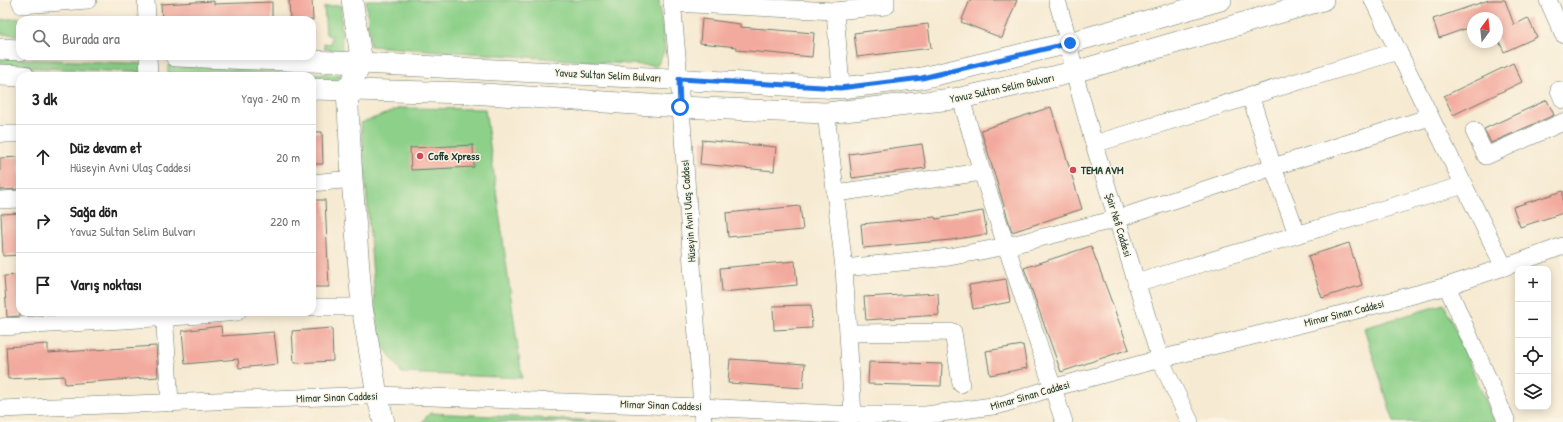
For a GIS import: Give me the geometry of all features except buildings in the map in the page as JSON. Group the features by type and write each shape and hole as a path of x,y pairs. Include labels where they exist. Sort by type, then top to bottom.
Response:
{"main road":[{"path":"352,0 362,63 347,90 352,179 362,307 377,395 384,422"},
{"name":"Yavuz Sultan Selim Bulvarı","path":"282,60 840,88 922,78 1070,43 1221,0"},
{"name":"Yavuz Sultan Selim Bulvarı","path":"316,89 470,93 680,107 826,114 961,98 1074,72 1323,0"},
{"path":"0,49 16,50"},
{"path":"0,75 16,76"}],"street":[{"path":"20,0 22,5 88,0"},
{"path":"146,0 147,16"},
{"path":"672,1 835,11 886,6 886,0"},
{"name":"Şair Nefi Caddesi","path":"1057,0 1070,43 1074,72 1094,144 1136,283 1160,358 1190,422"},
{"path":"1373,0 1504,267"},
{"path":"1548,0 1563,34"},
{"name":"Hüseyin Avni Ulaş Caddesi","path":"672,1 679,79 702,414"},
{"path":"835,11 840,88"},
{"path":"1094,144 1250,95 1398,51"},
{"path":"148,60 149,72"},
{"path":"1250,95 1273,167 1297,234"},
{"path":"961,98 982,172 1064,422"},
{"path":"826,114 844,268 853,415"},
{"path":"844,268 948,257 1007,246 1117,219 1430,117"},
{"path":"1474,131 1486,156 1563,122"},
{"path":"0,134 16,134"},
{"path":"836,193 982,172"},
{"path":"316,183 352,179"},
{"path":"1136,283 1464,185"},
{"path":"0,200 16,199"},
{"name":"Mimar Sinan Caddesi","path":"0,409 37,415 170,403 377,395 702,414 926,415 1000,405 1052,388 1160,358 1334,316 1447,286 1563,246"},
{"path":"1447,286 1507,422"},
{"path":"316,307 362,307"},
{"path":"0,327 55,318 103,316"},
{"path":"164,316 170,403"},
{"path":"849,332 953,332 961,384"}],"green space":[{"path":"366,0 659,0 665,50 657,66 370,46"},
{"path":"341,5 342,51 324,49 324,43 331,44 332,37 326,34 324,7"},
{"path":"16,18 16,35 0,34 0,20"},
{"path":"0,58 16,59 16,60 152,64 152,72 130,72 0,66"},
{"path":"168,65 291,72 168,72"},
{"path":"316,73 344,75 345,83 316,81"},
{"path":"401,108 485,109 522,378 402,373 378,339 361,123"},
{"path":"1444,304 1495,422 1394,422 1364,328"},
{"path":"430,413 620,422 422,422"}],"place":[{"name":"Coffe Xpress","path":"420,156"},
{"name":"TEMA AVM","path":"1073,170"}],"route":[{"path":"680,107 679,79 840,88 922,78 1070,43"}]}
